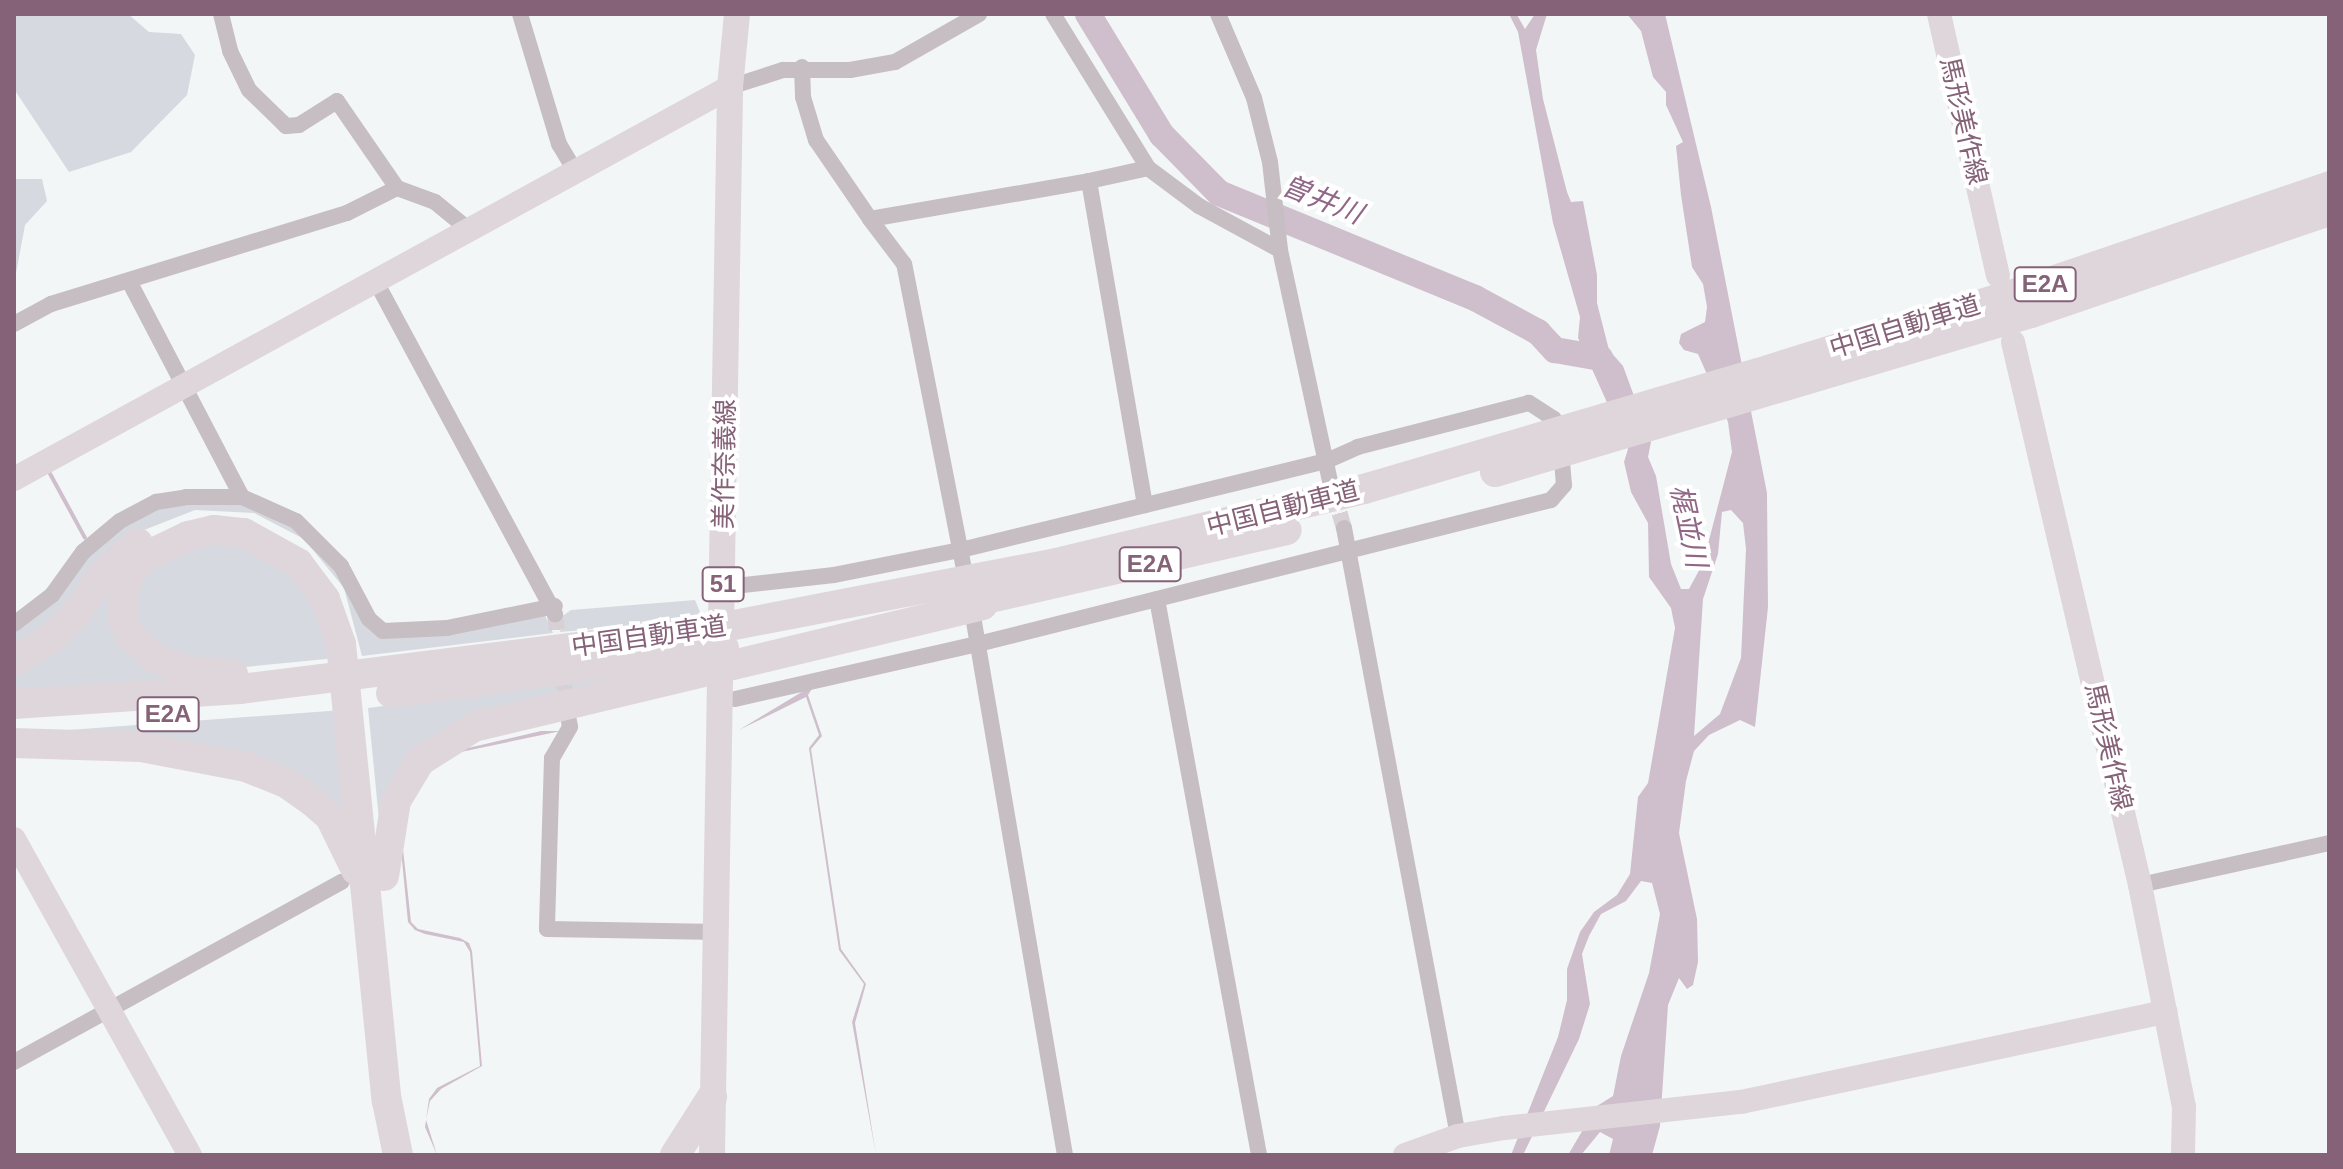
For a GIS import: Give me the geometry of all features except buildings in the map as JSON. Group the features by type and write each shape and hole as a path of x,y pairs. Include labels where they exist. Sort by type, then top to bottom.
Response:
{"highway":[{"name":"中国自動車道","path":"1759,384 2329,186"},
{"name":"中国自動車道","path":"14,704 382,684 703,653 1059,584 1214,549 1759,384 2031,313 2329,211"},
{"name":"中国自動車道","path":"743,645 932,590 1203,530 1549,446"},
{"path":"14,661 52,638 80,609 100,577 158,530 196,515 240,517 285,533 316,558 342,597 356,640 376,843 384,876 408,1100 405,1126 413,1155"},
{"path":"312,687 255,673 189,671 140,649 122,619 129,575 142,558 165,544 214,530 263,540 314,580 341,644 389,1115 398,1155"},
{"path":"384,876 396,801 420,761 449,740 474,727 532,712 703,653 743,645"},
{"name":"中国自動車道","path":"14,724 312,687"},
{"path":"14,743 197,754 286,783 330,817 356,870 368,910"},
{"path":"675,1155 712,1097"}],"main road":[{"name":"美作奈義線","path":"712,1155 719,932 730,87 737,14"}],"street":[{"path":"221,14 230,51 249,90 286,126 299,125 337,101 397,188 435,202 468,229"},
{"path":"520,14 559,144 575,171"},
{"path":"14,479 374,278 730,87 802,67 850,70 895,62 960,18 979,14"},
{"path":"1053,14 1148,168 1199,206 1280,246"},
{"path":"1218,14 1254,98 1280,246 1331,485"},
{"name":"馬形美作線","path":"1939,14 1998,275"},
{"path":"802,67 803,97 816,140 904,264 964,569"},
{"path":"870,219 1148,168"},
{"path":"1089,181 1145,505"},
{"path":"14,324 51,304 347,213 397,188"},
{"path":"14,624 52,595 95,540 139,509 186,497 242,497 277,510 318,540 341,566 369,619 383,631 447,628 555,610 374,278"},
{"path":"129,281 242,497"},
{"name":"馬形美作線","path":"2013,342 2140,885 2184,1107 2183,1155"},
{"path":"735,699 978,644 1551,500 1564,485 1560,438 1554,419 1529,403 1358,447 1326,461 960,550 834,575 743,585"},
{"path":"1344,528 1458,1136"},
{"path":"1157,599 1259,1155"},
{"path":"974,622 1065,1155"},
{"path":"567,711 570,727 552,758 547,929 719,932"},
{"path":"14,839 190,1155"},
{"path":"2140,885 2329,843"},
{"path":"14,1062 342,882"},
{"path":"1405,1155 1458,1136 1504,1128 1697,1107 2166,1012"}],"shaded area":[{"path":"14,14 128,14 149,32 181,34 195,55 187,95 131,152 69,172 14,89"},
{"path":"1509,14 1517,15 1525,29 1535,14 1547,14 1536,50 1543,99 1567,192 1571,202 1583,201 1597,275 1597,303 1609,350 1623,366 1651,442 1648,457 1656,476 1671,564 1681,589 1689,589 1703,563 1732,452 1728,422 1698,354 1684,350 1679,343 1681,334 1705,322 1707,307 1703,284 1692,267 1681,195 1676,146 1683,142 1666,105 1666,92 1653,77 1641,31 1627,14 1665,14 1711,207 1767,493 1768,607 1755,727 1740,720 1709,735 1694,751 1686,781 1679,833 1697,919 1698,962 1693,985 1687,989 1679,978 1668,1005 1660,1126 1652,1155 1609,1155 1613,1139 1600,1132 1581,1155 1568,1155 1597,1106 1613,1096 1621,1056 1649,973 1660,914 1652,883 1641,881 1626,901 1601,914 1589,936 1582,954 1590,1004 1579,1039 1523,1155 1511,1155 1558,1037 1567,1000 1567,969 1580,932 1594,912 1617,895 1630,874 1638,797 1648,783 1675,628 1671,608 1649,577 1648,523 1631,492 1624,462 1628,449 1578,338 1580,317 1553,223 1518,32","holes":["1731,510 1743,523 1746,549 1741,658 1720,714 1694,736 1703,599 1718,554 1722,512"]},
{"path":"14,179 42,179 47,201 25,225 14,284"},
{"path":"194,500 247,503 275,513 334,563 371,629 544,613 553,633 362,656 344,588 304,539 254,513 195,510 139,532 72,606 14,653 14,629 84,557 141,512"},
{"path":"215,536 301,572 337,658 245,667 185,662 135,630 137,575"},
{"path":"124,562 113,609 194,678 14,691 14,668"},
{"path":"695,600 703,619 560,632 561,617 571,610"},
{"path":"676,668 447,733 381,840 368,708"},
{"path":"815,684 808,695 822,736 811,749 841,949 866,984 855,1023 876,1155 852,1022 864,984 839,950 809,748 819,735 806,697 739,730"},
{"path":"343,710 358,853 305,788 14,734"},
{"path":"541,731 561,731 456,753 427,773 408,804 403,849 411,922 418,929 460,938 469,943 472,951 482,1066 441,1089 430,1101 426,1120 429,1099 437,1088 480,1066 470,952 464,942 425,934 415,930 408,922 401,850 406,803 418,780 455,751"},
{"path":"426,1120 437,1155 425,1127"}],"waterway":[{"name":"曽井川","path":"1088,14 1162,135 1219,193 1475,298 1538,332 1555,350 1600,358"},
{"path":"48,470 85,538"}],"tunnel":[{"path":"1333,490 1344,528"},
{"path":"555,614 567,709"}],"water label":[{"name":"梶並川","path":"1688,526"}]}
